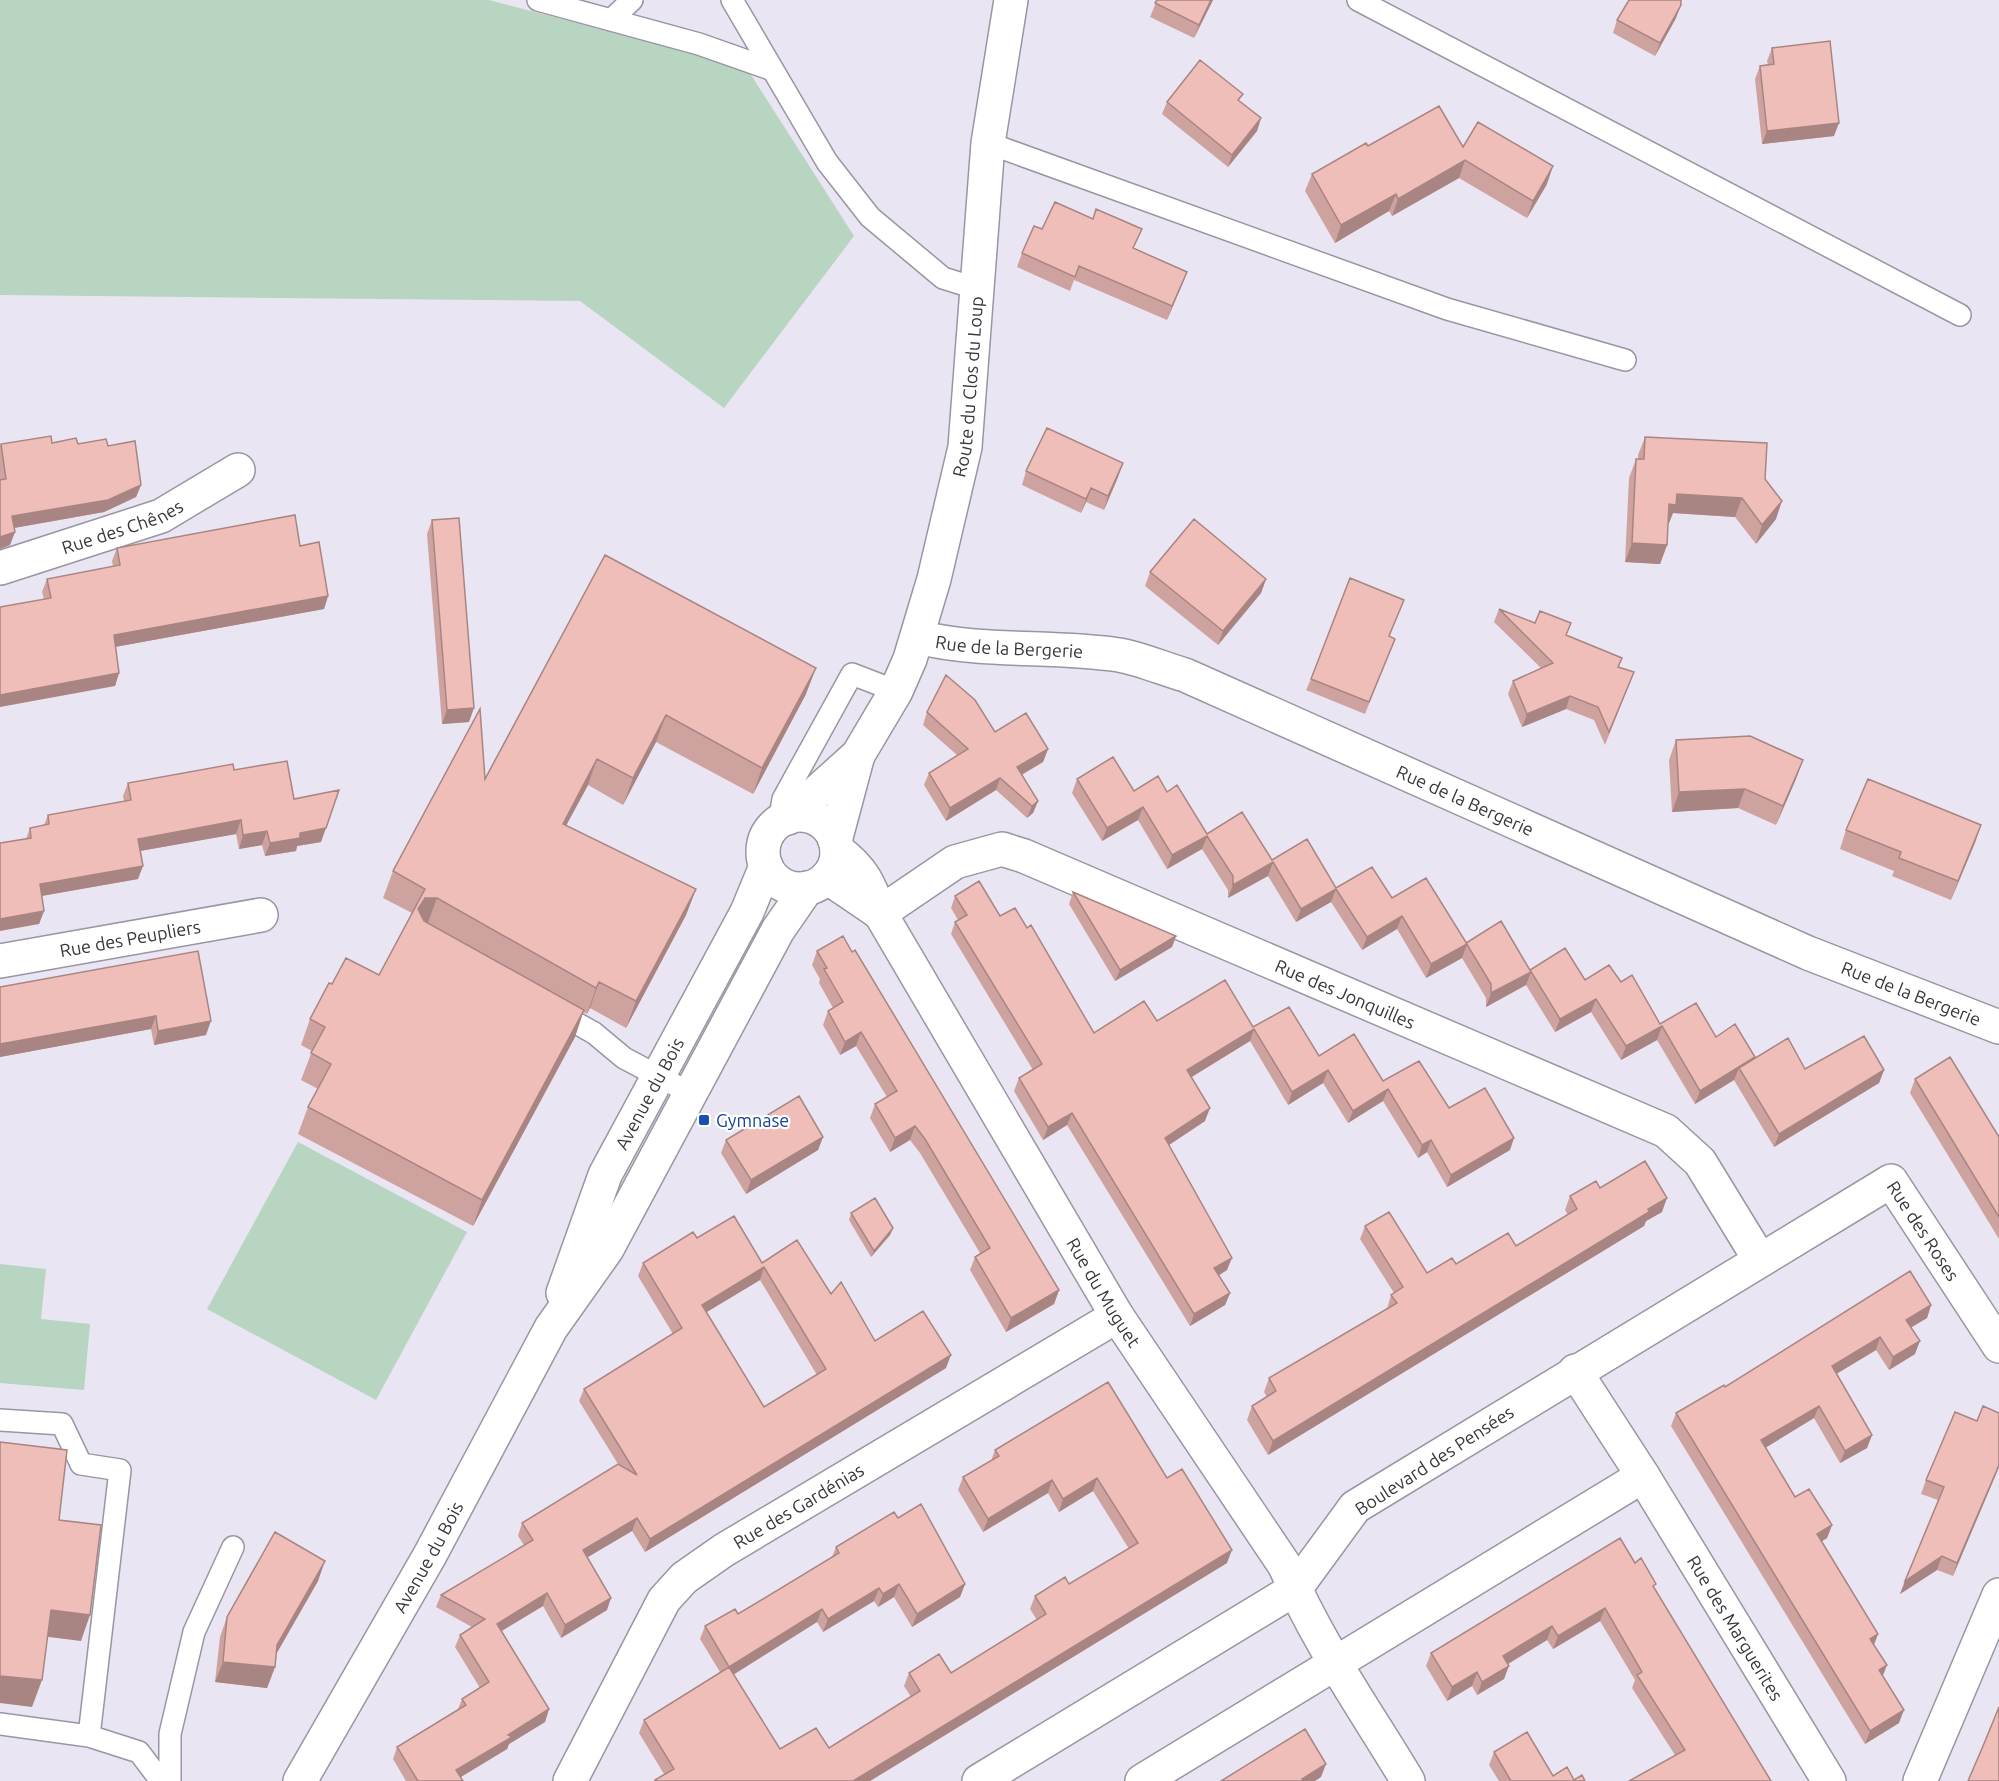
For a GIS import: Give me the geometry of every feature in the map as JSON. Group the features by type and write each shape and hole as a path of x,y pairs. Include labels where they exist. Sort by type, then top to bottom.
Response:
{"street":[{"name":"Route du Clos du Loup","path":"826,864 858,755 896,691 915,644 965,447 988,143 1011,0"},
{"name":"Rue des Chênes","path":"0,568 161,516 238,470"},
{"name":"Rue de la Bergerie","path":"915,644 1070,650 1122,656 1185,675 1808,953 1999,1027"},
{"name":"Route du Clos du Loup","path":"784,820 858,755"},
{"path":"811,817 822,823 826,864 794,889 782,885 772,877 766,866 764,846 772,829 784,820 811,817"},
{"name":"Rue des Jonquilles","path":"880,913 955,862 1002,849 1024,856 1666,1131 1700,1162 1760,1260"},
{"name":"Rue du Muguet","path":"826,864 880,913 1117,1316 1285,1566 1295,1590 1336,1663 1408,1781"},
{"name":"Avenue du Bois","path":"300,1781 430,1555 551,1328 607,1249 778,930 826,864"},
{"name":"Avenue du Bois","path":"551,1328 605,1175 747,912 766,866"},
{"name":"Rue des Peupliers","path":"0,962 261,915"},
{"name":"Rue des Roses","path":"1760,1260 1891,1181 1999,1346"},
{"name":"Boulevard des Pensées","path":"979,1781 1295,1590 1355,1507 1760,1260"},
{"name":"Rue des Gardénias","path":"570,1781 664,1600 684,1578 724,1550 1117,1316"},
{"name":"Rue des Marguerites","path":"1575,1371 1643,1476 1829,1781"},
{"path":"1142,1781 1643,1476"},
{"path":"1920,1781 1999,1595"}],"lane":[{"path":"538,0 699,44 770,69"},
{"path":"611,20 632,0"},
{"path":"732,0 770,69 827,162 870,217 943,278 978,289"},
{"path":"1358,0 1960,315"},
{"path":"988,143 1447,309 1625,360"},
{"path":"784,820 783,799 852,674 896,691"},
{"path":"533,999 594,1033 624,1058 690,1093"},
{"path":"0,1420 62,1424 81,1464 120,1470 89,1736"},
{"path":"170,1781 170,1734 194,1632 233,1547"},
{"path":"0,1724 89,1736 139,1752 161,1781"}],"green space":[{"path":"0,0 489,0 746,67 854,236 724,408 580,301 0,295"},
{"path":"298,1142 467,1232 376,1400 207,1309"},
{"path":"0,1264 46,1269 41,1319 90,1324 84,1390 0,1383"}],"building":[{"path":"1157,0 1211,0 1199,25 1155,3"},
{"path":"1629,0 1681,0 1681,5 1660,43 1617,20"},
{"path":"1830,41 1839,123 1767,131 1760,66 1774,64 1772,48"},
{"path":"1200,60 1243,94 1238,100 1261,118 1232,155 1167,102"},
{"path":"1439,106 1463,147 1478,122 1553,166 1533,201 1465,160 1398,199 1396,194 1341,225 1312,174 1366,143 1368,146"},
{"path":"1055,202 1093,219 1096,209 1142,229 1133,248 1187,272 1172,306 1079,266 1075,277 1022,253 1034,226 1042,229"},
{"path":"1047,428 1123,463 1108,496 1091,488 1086,499 1026,471"},
{"path":"51,436 52,443 76,438 78,444 106,439 108,446 135,441 141,485 108,500 12,516 15,532 0,537 0,480 6,479 1,444"},
{"path":"1645,437 1767,443 1765,479 1782,501 1762,525 1742,498 1677,494 1676,505 1669,504 1667,545 1632,543 1636,459 1644,459"},
{"path":"295,515 300,546 319,542 328,596 114,635 119,673 0,695 0,607 51,598 47,579 120,565 117,548"},
{"path":"459,518 474,708 447,710 432,520"},
{"path":"1194,519 1266,579 1223,631 1150,572"},
{"path":"605,555 816,668 762,768 666,715 633,778 597,759 563,824 696,889 636,1001 599,982 596,988 437,898 425,898 418,909 424,921 584,1010 482,1200 308,1107 331,1064 311,1053 325,1027 310,1019 329,983 332,984 346,958 379,975 425,889 393,871 480,709 485,779"},
{"path":"1350,578 1404,600 1389,636 1395,639 1369,702 1311,679"},
{"path":"1499,609 1535,623 1540,611 1571,623 1566,635 1622,658 1618,667 1634,672 1609,732 1598,707 1570,696 1527,714 1513,681 1553,663"},
{"path":"946,675 975,700 995,732 1026,713 1048,749 1017,767 1038,801 1032,806 1000,778 950,808 929,773 968,749 927,712"},
{"path":"1750,736 1803,760 1783,806 1745,789 1679,792 1676,740"},
{"path":"1113,757 1134,791 1158,776 1167,792 1177,785 1207,834 1242,812 1272,860 1307,839 1336,888 1372,867 1392,898 1426,878 1467,944 1431,964 1402,916 1367,937 1336,889 1301,909 1273,862 1233,885 1233,876 1207,836 1172,855 1143,807 1107,828 1077,779"},
{"path":"287,761 294,799 339,790 326,828 300,833 300,838 270,843 267,831 243,835 241,820 138,839 143,866 40,884 44,911 0,919 0,843 31,838 30,828 49,824 48,815 131,800 128,783 233,764 234,770"},
{"path":"1868,779 1981,825 1958,881 1899,858 1901,852 1846,830"},
{"path":"979,881 1000,916 1015,908 1027,928 1031,925 1094,1033 1144,1001 1157,1021 1225,980 1253,1027 1289,1007 1319,1056 1354,1034 1383,1081 1419,1061 1449,1108 1485,1088 1514,1138 1451,1175 1431,1140 1422,1145 1388,1089 1353,1111 1328,1070 1292,1092 1254,1029 1187,1070 1210,1108 1165,1138 1232,1258 1214,1268 1230,1293 1194,1314 1072,1113 1048,1127 1019,1078 1042,1064 955,922 967,915 955,896"},
{"path":"1073,892 1176,936 1120,970"},
{"path":"1501,921 1531,972 1491,993 1491,984 1466,943"},
{"path":"843,936 852,952 855,950 1059,1290 1011,1318 975,1257 990,1248 925,1139 915,1126 895,1138 875,1104 897,1091 861,1032 845,1042 828,1011 843,1002 824,969 827,968 817,951"},
{"path":"1565,948 1585,980 1609,965 1621,982 1632,975 1660,1024 1696,1003 1716,1037 1735,1024 1755,1057 1700,1091 1662,1026 1626,1046 1596,999 1560,1019 1530,970"},
{"path":"198,951 211,1021 158,1031 156,1016 0,1044 0,987"},
{"path":"1864,1036 1884,1070 1779,1134 1739,1068 1788,1038 1805,1069"},
{"path":"1950,1057 1999,1137 1999,1217 1915,1079"},
{"path":"799,1096 823,1137 751,1180 726,1140"},
{"path":"1645,1161 1667,1198 1648,1209 1649,1212 1273,1441 1252,1406 1276,1391 1269,1378 1397,1303 1391,1295 1403,1287 1365,1226 1389,1212 1427,1273 1452,1258 1456,1264 1508,1233 1516,1246 1577,1209 1570,1196 1596,1181 1600,1188"},
{"path":"875,1198 893,1228 874,1251 851,1213"},
{"path":"734,1216 762,1263 797,1240 831,1294 841,1282 875,1341 923,1311 951,1355 650,1539 637,1518 583,1550 611,1598 565,1625 547,1593 497,1624 549,1709 508,1735 512,1737 456,1770 463,1781 418,1781 397,1747 466,1705 462,1699 489,1682 460,1635 485,1619 441,1595 533,1540 522,1523 618,1464 637,1475 584,1389 682,1328 643,1263 693,1232 697,1238","holes":["764,1267 826,1369 764,1407 702,1305"]},
{"path":"1910,1271 1931,1305 1906,1320 1920,1341 1893,1357 1880,1337 1832,1366 1872,1435 1845,1451 1819,1406 1761,1440 1795,1497 1809,1489 1832,1525 1817,1534 1878,1634 1870,1639 1887,1665 1879,1670 1904,1710 1870,1731 1676,1413 1724,1385 1725,1387"},
{"path":"1108,1382 1167,1478 1182,1469 1232,1550 853,1781 655,1781 674,1769 644,1720 729,1667 780,1749 816,1728 829,1748 920,1691 909,1673 939,1654 951,1673 1046,1614 1035,1596 1065,1577 1069,1584 1138,1543 1097,1478 1063,1499 1052,1480 988,1519 963,1477 999,1456 995,1450"},
{"path":"1983,1406 1999,1413 1999,1465 1957,1563 1942,1556 1905,1581 1944,1487 1926,1480 1955,1412 1977,1421"},
{"path":"0,1442 67,1450 59,1520 101,1525 90,1615 51,1610 42,1680 0,1676"},
{"path":"921,1504 965,1584 917,1614 899,1584 883,1594 879,1588 828,1619 822,1609 729,1667 705,1626 735,1609 738,1614 839,1553 836,1547 894,1512 898,1518"},
{"path":"275,1532 325,1561 277,1645 275,1667 223,1662 227,1617"},
{"path":"1620,1538 1635,1563 1641,1558 1656,1584 1653,1586 1771,1781 1629,1781 1685,1750 1637,1675 1642,1672 1605,1608 1558,1636 1552,1626 1503,1656 1509,1666 1482,1682 1477,1672 1452,1687 1431,1653"},
{"path":"1999,1707 1999,1781 1968,1781 1983,1746"},
{"path":"1305,1729 1326,1764 1302,1779 1303,1781 1221,1781"},
{"path":"1527,1732 1553,1776 1567,1767 1574,1780 1582,1775 1585,1781 1511,1781 1494,1752"}],"place":[{"name":"Gymnase","path":"704,1120"}]}
